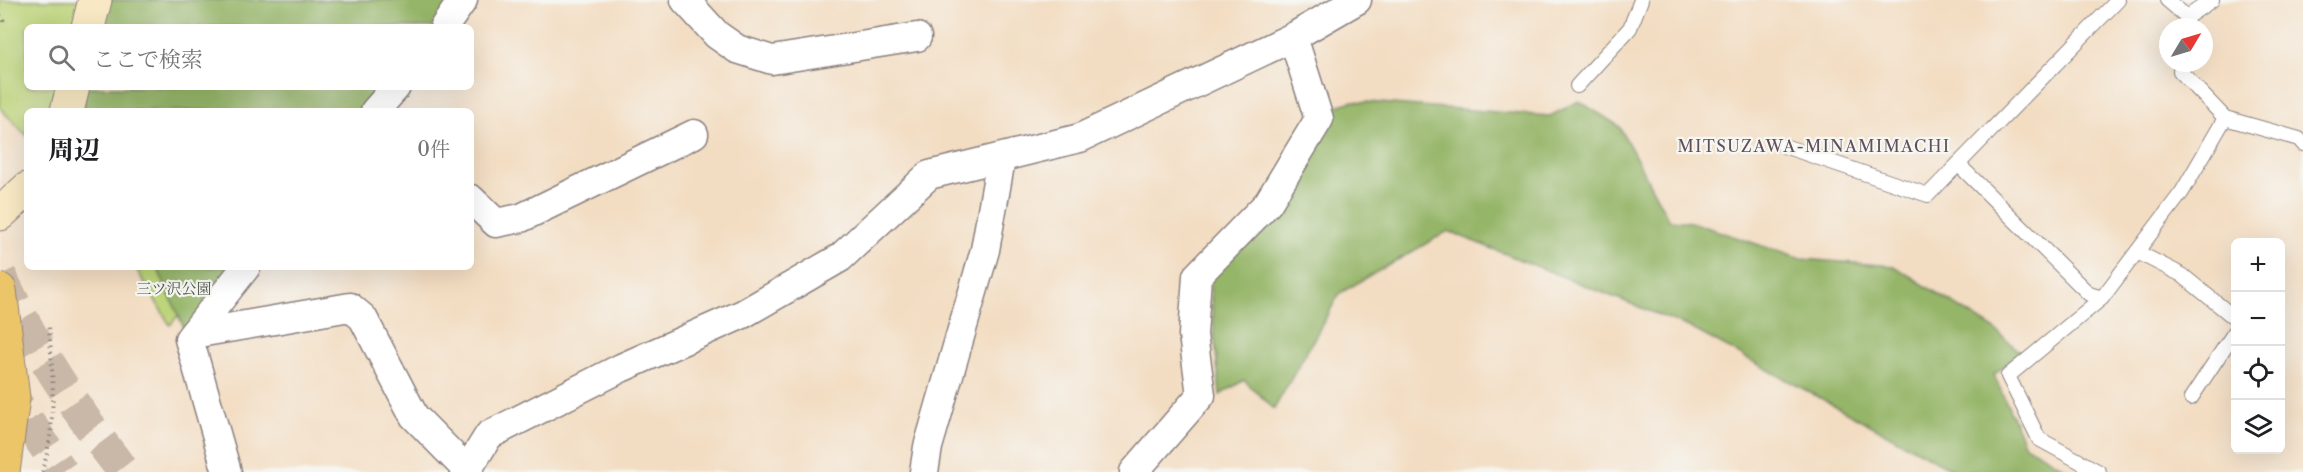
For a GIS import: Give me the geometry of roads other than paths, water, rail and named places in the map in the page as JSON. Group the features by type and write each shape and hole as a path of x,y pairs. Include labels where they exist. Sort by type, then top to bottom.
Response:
{"main road":[{"path":"0,290 13,398 3,472"}],"street":[{"path":"89,24 95,0"},
{"path":"446,24 463,0"},
{"path":"686,0 717,35 737,49 772,60 917,37"},
{"path":"193,334 350,307 363,318 414,416 466,471 489,435 621,368 743,314 840,258 929,175 1080,138 1293,37 1357,0"},
{"path":"1134,472 1201,395 1193,335 1197,276 1268,203 1319,119 1293,37"},
{"path":"68,108 72,90"},
{"path":"474,202 496,223 521,218 694,135"},
{"path":"924,472 934,425 985,250 1001,159"},
{"path":"0,214 24,192"},
{"path":"227,472 189,339 244,270"}],"lane":[{"path":"1577,86 1630,28 1641,0"},
{"path":"1784,146 1928,195 2118,0"},
{"path":"2167,0 2183,18"},
{"path":"2192,18 2212,0"},
{"path":"2181,72 2225,118 2299,139 2303,144"},
{"path":"2099,472 2039,439 2008,376 2102,298 2182,192 2225,118"},
{"path":"1958,164 2089,294 2102,298"},
{"path":"2137,252 2182,275 2231,316"},
{"path":"2191,398 2231,336"}],"tunnel":[{"path":"0,275 56,377 124,472"},
{"path":"1,381 62,472"}],"district":[{"name":"MITSUZAWA-MINAMIMACHI","path":"1814,146"}],"park label":[{"name":"三ツ沢公園","path":"174,289"}]}
